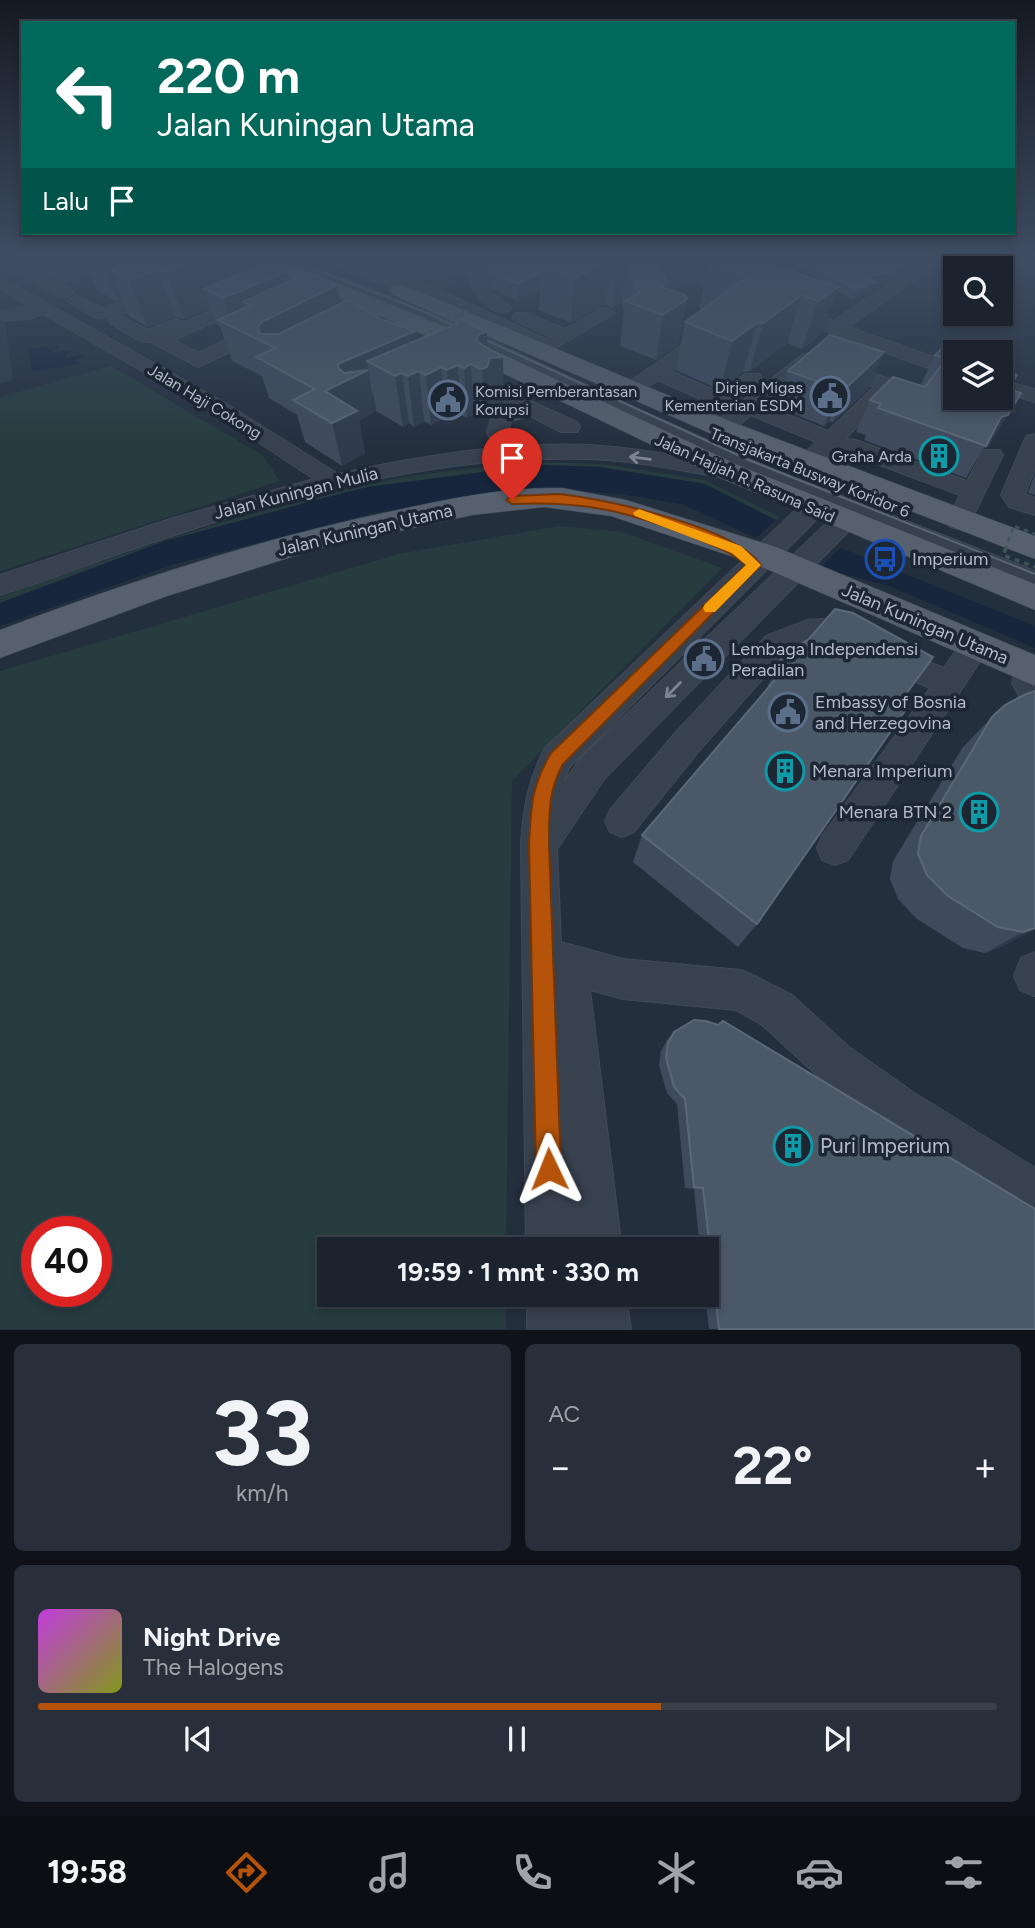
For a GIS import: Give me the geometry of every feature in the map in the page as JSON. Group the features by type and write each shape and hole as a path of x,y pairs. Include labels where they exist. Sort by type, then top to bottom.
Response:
{"main road":[{"name":"Jalan Hajjah R. Rasuna Said","path":"412,324 507,356 628,387 715,416 819,467 1035,548"},
{"name":"Jalan Hajjah R. Rasuna Said","path":"448,324 507,356 545,385 728,471 805,516 836,530 1035,598"},
{"name":"Jalan Kuningan Utama","path":"0,644 138,592 235,562 393,521 512,500 560,498 598,503 650,516 773,561 965,662 1032,681"}],"street":[{"name":"Jalan Haji Cokong","path":"68,324 173,381 332,480"},
{"path":"124,324 147,337 176,324"},
{"path":"173,381 279,326 198,361 159,340 191,324"},
{"path":"389,334 403,324"},
{"name":"Transjakarta Busway Koridor 6","path":"439,324 613,407 762,473 1035,582"},
{"name":"Jalan Hajjah R. Rasuna Said","path":"500,324 507,356"},
{"path":"531,324 566,336"},
{"path":"507,356 566,336 587,324"},
{"path":"806,324 838,336 869,341 943,367"},
{"path":"838,336 853,324"},
{"path":"628,387 656,372 709,335"},
{"name":"Transjakarta Busway Koridor 6","path":"507,356 741,444 1035,560"},
{"path":"715,416 748,406 809,359 886,384 819,467"},
{"path":"715,416 767,367"},
{"path":"656,372 715,416"},
{"path":"515,421 524,398 545,385"},
{"path":"490,389 515,421 569,426"},
{"path":"1013,390 1035,396"},
{"path":"748,406 839,443 974,492"},
{"path":"839,443 872,413"},
{"path":"602,453 621,440 631,427"},
{"path":"1003,537 1027,504 1013,495 1035,441"},
{"name":"Jalan Kuningan Mulia","path":"0,585 184,522 332,480 409,465 518,454 602,453 728,471"},
{"path":"959,520 992,455"},
{"path":"539,845 593,768 737,626 773,561 805,516"},
{"path":"551,1237 554,959 539,845 540,797 545,779 557,758 706,612 773,561 836,530"},
{"path":"706,612 776,645"},
{"path":"622,821 687,742 776,645 808,631 824,630 965,662 835,848"},
{"path":"649,714 687,742"},
{"path":"554,959 623,979 741,990 777,1010 834,1062 897,1108 1035,1195"},
{"path":"554,959 572,1000 596,1237"},
{"path":"552,1307 553,1329"},
{"path":"602,1307 605,1329"}],"path":[{"path":"1035,534 1014,526 1003,555 1035,567"}],"green space":[{"path":"111,366 262,455 280,481 0,571 0,397"},
{"path":"537,462 605,464 704,480 780,517 776,520 705,484 599,467 537,465 368,487 324,498 165,541 0,603 0,597 91,565 182,534 274,507 389,480"},
{"path":"559,526 622,532 722,568 512,781 506,1237 317,1237 317,1307 506,1307 506,1329 0,1329 0,671 399,554"}],"water":[{"path":"59,346 53,350 54,353 70,350 71,353 65,354 66,358 82,354 83,358 77,359 78,364 32,372 28,349"},
{"path":"537,465 599,467 705,484 776,520 841,548 1035,626 1035,648 889,586 821,568 682,504 620,494 548,489 374,513 171,565 0,626 0,603 165,541 368,487"}],"pier":[{"path":"779,517 843,545 818,571 753,541"}],"building":[{"path":"226,324 260,324 257,328 261,334 279,334 299,324 395,324 415,331 338,364 338,368 344,373 368,370 325,391 357,411 332,423 293,400 315,389 256,357 276,348"},
{"path":"456,324 471,324 487,332 479,334 476,341 503,357 490,358 487,367 482,369 471,364 464,368 458,365 447,370 441,367 426,375 418,371 408,376 402,373 395,376 367,361"},
{"path":"690,324 756,324 732,341"},
{"path":"830,335 884,352 848,386 844,385 839,389 788,371"},
{"path":"943,348 943,358 935,355"},
{"path":"943,363 943,410 1011,410 1008,415 1001,417 986,446 878,408 881,404 870,400 893,377 925,387"},
{"path":"1013,391 1021,393 1013,407"},
{"name":"Menara Imperium","path":"835,609 853,613 933,657 906,694 907,708 757,924 642,835 774,681 774,674 784,652 808,640"},
{"name":"Menara BTN 2","path":"1035,691 1035,928 1023,932 998,927 948,896 927,875 918,854 921,836 992,717 1005,705"},
{"name":"Puri Imperium","path":"694,1020 718,1025 723,1021 1035,1209 1035,1329 719,1329 717,1307 719,1307 719,1237 709,1237 703,1188 694,1187 685,1099 674,1087 666,1058 668,1043 674,1032"}],"tram line":[{"path":"451,324 751,461 1035,574"}],"slow traffic":[{"path":"639,513 737,549 754,565 710,608"}],"place":[{"name":"Dirjen Migas Kementerian ESDM","path":"830,396"},
{"name":"Komisi Pemberantasan Korupsi","path":"448,400"},
{"name":"Graha Arda","path":"939,456"},
{"name":"Imperium","path":"885,559"},
{"name":"Lembaga Independensi Peradilan","path":"704,659"},
{"name":"Embassy of Bosnia and Herzegovina","path":"788,712"},
{"name":"Menara Imperium","path":"785,771"},
{"name":"Menara BTN 2","path":"979,812"},
{"name":"Puri Imperium","path":"793,1146"}],"route":[{"path":"512,500 560,498 598,503 650,516 737,549 754,565 557,758 545,779 540,797 539,845 549,1169"}]}
